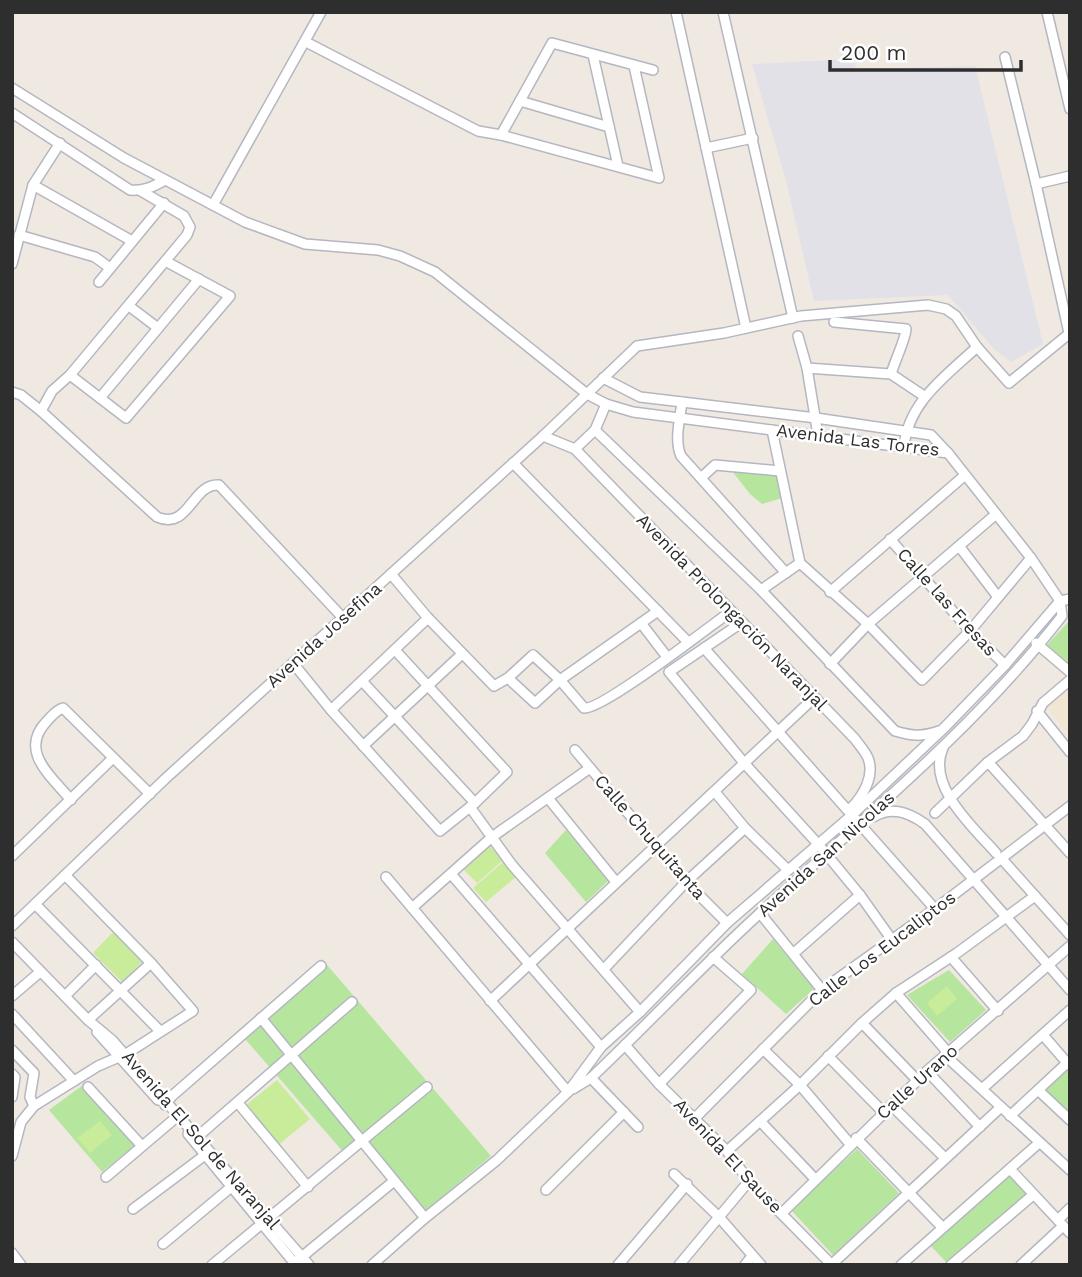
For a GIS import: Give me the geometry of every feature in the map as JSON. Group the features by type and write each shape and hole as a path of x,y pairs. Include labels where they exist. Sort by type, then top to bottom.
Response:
{"street":[{"path":"213,205 321,12"},
{"path":"676,12 746,328 793,318 928,305 946,309 956,316 977,347 1009,383 1069,333 1006,57"},
{"path":"723,12 793,318"},
{"path":"1047,12 1070,109"},
{"path":"306,42 478,131 502,135 659,178 634,66"},
{"path":"502,135 552,43 653,70"},
{"path":"593,55 618,166"},
{"name":"Avenida Las Torres","path":"12,88 103,145 245,222 305,244 377,250 435,272 587,394 607,404 633,412 948,453"},
{"path":"520,101 609,127"},
{"path":"12,113 123,186 141,191 164,203 184,216 190,227 167,261 70,375 52,391 41,411"},
{"path":"706,148 753,138"},
{"path":"12,264 33,186 60,143"},
{"path":"1036,184 1070,176"},
{"path":"141,191 165,180"},
{"path":"33,186 132,242"},
{"path":"99,282 164,203"},
{"path":"19,235 95,257 110,268"},
{"path":"70,375 126,418 230,296 167,261"},
{"path":"100,398 198,279"},
{"path":"129,306 158,328"},
{"path":"834,322 906,329 907,333 891,374"},
{"name":"Avenida Josefina","path":"12,926 150,794 544,436 637,346 746,328"},
{"path":"798,336 807,368 818,435"},
{"path":"904,447 906,430 924,396 977,347"},
{"path":"807,368 891,374 924,396"},
{"name":"Avenida Las Torres","path":"603,378 640,397 931,435 948,453"},
{"path":"12,392 21,395 41,411 157,517 166,521 178,518 207,488 219,485 343,618"},
{"path":"682,402 677,448 681,456 786,573"},
{"path":"575,449 595,430 607,404"},
{"name":"Avenida Prolongación Naranjal","path":"595,430 761,590 895,731 912,736 926,735 943,729"},
{"path":"772,430 800,563 868,624 922,680 970,631 1031,558"},
{"name":"Avenida Prolongación Naranjal","path":"544,436 575,449 855,739 868,758 868,781 858,802 849,813"},
{"path":"948,453 1065,600"},
{"path":"513,463 688,642"},
{"path":"701,478 715,465 780,471"},
{"path":"830,592 964,476"},
{"path":"830,664 868,624 995,514"},
{"name":"Calle las Fresas","path":"890,540 970,631 1005,665"},
{"path":"959,546 998,597"},
{"path":"761,590 800,563"},
{"path":"391,575 492,686 508,678 533,654 584,708 590,709 616,694 730,612"},
{"name":"Avenida San Nicolas","path":"372,1265 497,1160 568,1091 601,1047 640,1012 727,923 943,729 1065,600"},
{"name":"Avenida San Nicolas","path":"568,1091 591,1078 713,957 860,826 979,712 1039,646 1062,616 1065,600"},
{"path":"508,678 536,703 560,680 658,611"},
{"path":"331,710 428,618"},
{"path":"741,623 669,672 745,764 818,844 860,895 892,940"},
{"path":"641,624 667,657"},
{"path":"1029,637 1070,673"},
{"path":"705,648 935,909"},
{"path":"293,663 331,710 440,831 507,772 395,650"},
{"path":"363,746 462,654"},
{"path":"934,813 988,762 1023,736 1043,703 1070,680"},
{"path":"362,681 472,805 512,866 640,1012"},
{"path":"490,1001 815,697"},
{"path":"71,800 37,759 35,743 38,731 57,710 63,708 150,794"},
{"path":"1037,711 1070,752"},
{"path":"948,741 941,754 940,769 949,799 1070,935"},
{"name":"Calle Chuquitanta","path":"575,750 686,882 727,923"},
{"path":"12,856 113,758"},
{"path":"988,762 1070,853"},
{"path":"412,908 492,837 590,768"},
{"path":"715,792 745,828 788,870"},
{"path":"548,798 616,882"},
{"name":"Calle Los Eucaliptos","path":"694,1119 822,990 985,872 999,856 1070,806"},
{"path":"860,826 886,811 901,810 913,815 937,836 1070,990"},
{"path":"604,969 686,882 745,828"},
{"path":"451,874 601,1047"},
{"path":"12,1074 15,1076 12,1098 32,1104 98,1066 122,1056 193,1011 151,963 65,875"},
{"path":"386,877 568,1091"},
{"path":"794,953 860,895"},
{"path":"727,1151 896,993 1035,896"},
{"path":"36,905 160,1031"},
{"path":"760,913 822,990"},
{"name":"Avenida El Sol de Naranjal","path":"12,942 166,1104 267,1222 296,1262 309,1265"},
{"name":"Calle Urano","path":"782,1213 917,1080 1070,946"},
{"path":"659,1084 751,990 713,957"},
{"path":"951,957 998,1011"},
{"path":"88,1020 151,963"},
{"path":"65,996 96,965"},
{"path":"166,1104 321,966"},
{"path":"12,996 40,972"},
{"path":"896,993 950,1060 1070,1170"},
{"path":"196,1138 352,1002"},
{"path":"983,1088 1070,1010"},
{"path":"12,1014 74,1081"},
{"path":"261,1018 425,1218"},
{"path":"862,1023 917,1080"},
{"path":"1010,1116 1068,1065 1043,1035"},
{"name":"Avenida El Sause","path":"625,1045 659,1084 727,1151 749,1181 831,1264"},
{"path":"763,1049 942,1227"},
{"path":"12,1050 34,1073 32,1104 21,1122 12,1156"},
{"path":"828,1056 883,1112"},
{"path":"927,1071 980,1127"},
{"path":"591,1078 638,1127"},
{"path":"88,1087 142,1146"},
{"path":"212,1265 427,1087"},
{"path":"1038,1090 1070,1120"},
{"path":"238,1103 308,1187"},
{"path":"891,1105 945,1158"},
{"path":"831,1264 1001,1107"},
{"path":"546,1191 624,1112"},
{"path":"106,1177 177,1117"},
{"path":"760,1121 815,1180"},
{"name":"Avenida El Sol de Naranjal","path":"196,1138 205,1155 230,1188 267,1222"},
{"path":"901,1265 1039,1143"},
{"path":"133,1209 205,1155"},
{"path":"1010,1169 1064,1226"},
{"path":"674,1174 719,1217 761,1265"},
{"path":"296,1262 394,1181"},
{"path":"679,1265 749,1181"},
{"path":"618,1265 687,1184"},
{"path":"163,1244 230,1188"},
{"path":"951,1265 1033,1195"},
{"path":"1021,1265 1064,1226 1070,1208"},
{"path":"12,1253 21,1265"},
{"path":"745,1265 752,1256"}],"shaded area":[{"path":"854,59 856,69 975,66 1043,344 1011,362 994,349 948,295 814,301 786,181 752,64"},
{"path":"1070,688 1070,736 1046,706"}],"green space":[{"path":"729,467 778,472 782,498 762,504 750,494"},
{"path":"1070,620 1070,664 1047,645"},
{"path":"566,830 608,881 586,902 545,853"},
{"path":"490,846 503,860 477,883 464,870"},
{"path":"504,861 517,876 486,902 473,888"},
{"path":"113,932 142,962 122,982 93,953"},
{"path":"773,939 814,989 786,1014 742,974"},
{"path":"322,959 491,1156 426,1210 363,1140 345,1154 239,1032"},
{"path":"949,970 986,1010 950,1042 907,995"},
{"path":"947,986 957,999 937,1016 927,1003"},
{"path":"1066,1067 1070,1071 1070,1115 1043,1090"},
{"path":"277,1080 310,1119 277,1146 245,1106"},
{"path":"83,1085 135,1145 102,1172 49,1110"},
{"path":"100,1121 112,1135 90,1153 77,1138"},
{"path":"857,1149 899,1193 833,1255 791,1210"},
{"path":"1009,1176 1027,1194 946,1262 931,1246"}]}
